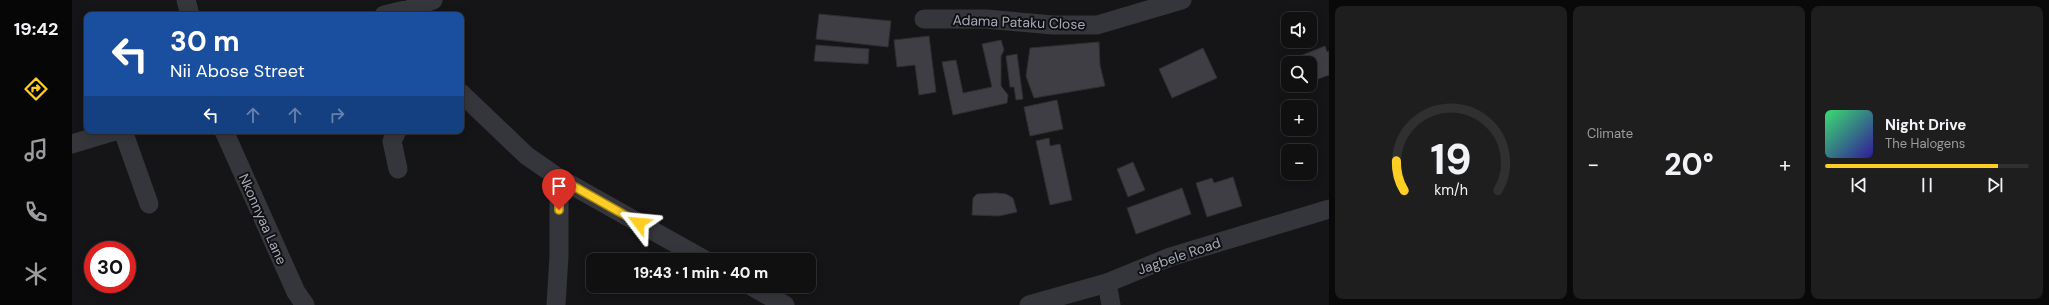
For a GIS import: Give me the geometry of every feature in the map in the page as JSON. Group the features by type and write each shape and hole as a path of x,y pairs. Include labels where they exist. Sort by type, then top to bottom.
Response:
{"street":[{"path":"186,0 189,12"},
{"path":"395,12 433,0"},
{"name":"Adama Pataku Close","path":"924,19 986,19 1053,25 1097,25 1182,0"},
{"path":"464,96 527,156 559,178 693,253"},
{"path":"72,144 105,134"},
{"path":"124,134 149,204"},
{"name":"Nkonnyaa Lane","path":"225,134 296,292 305,305"},
{"path":"396,134 392,141 398,169"},
{"path":"556,305 559,256 559,178"},
{"name":"Jagbele Road","path":"1029,305 1107,283 1170,257 1329,209"},
{"path":"1107,283 1111,305"},
{"path":"764,293 785,305"}],"building":[{"path":"819,14 891,21 888,47 816,39"},
{"path":"929,36 936,92 919,95 915,65 897,67 894,40"},
{"path":"1001,40 1004,50 1001,56 1001,86 1008,95 1007,103 953,115 942,62 956,60 963,93 992,87 982,44"},
{"path":"1099,42 1100,65 1105,86 1034,98 1026,76 1030,48"},
{"path":"816,45 869,49 868,64 814,61"},
{"path":"1325,46 1327,52 1329,51 1329,75 1317,79 1317,56 1300,56"},
{"path":"1203,48 1217,78 1172,98 1159,69"},
{"path":"1017,54 1023,99 1016,100 1014,87 1010,87 1006,56"},
{"path":"1057,100 1063,129 1030,136 1024,107"},
{"path":"1049,138 1050,146 1060,144 1072,200 1050,205 1036,141"},
{"path":"1133,162 1145,190 1128,197 1117,169"},
{"path":"1233,177 1242,206 1207,217 1196,183 1212,178 1214,183"},
{"path":"1182,188 1191,214 1136,234 1127,208"},
{"path":"977,194 1006,194 1013,198 1017,212 999,216 972,215 973,198"}],"slow traffic":[{"path":"559,197 559,178 564,181"}],"route":[{"path":"559,210 559,178 639,223"}]}
